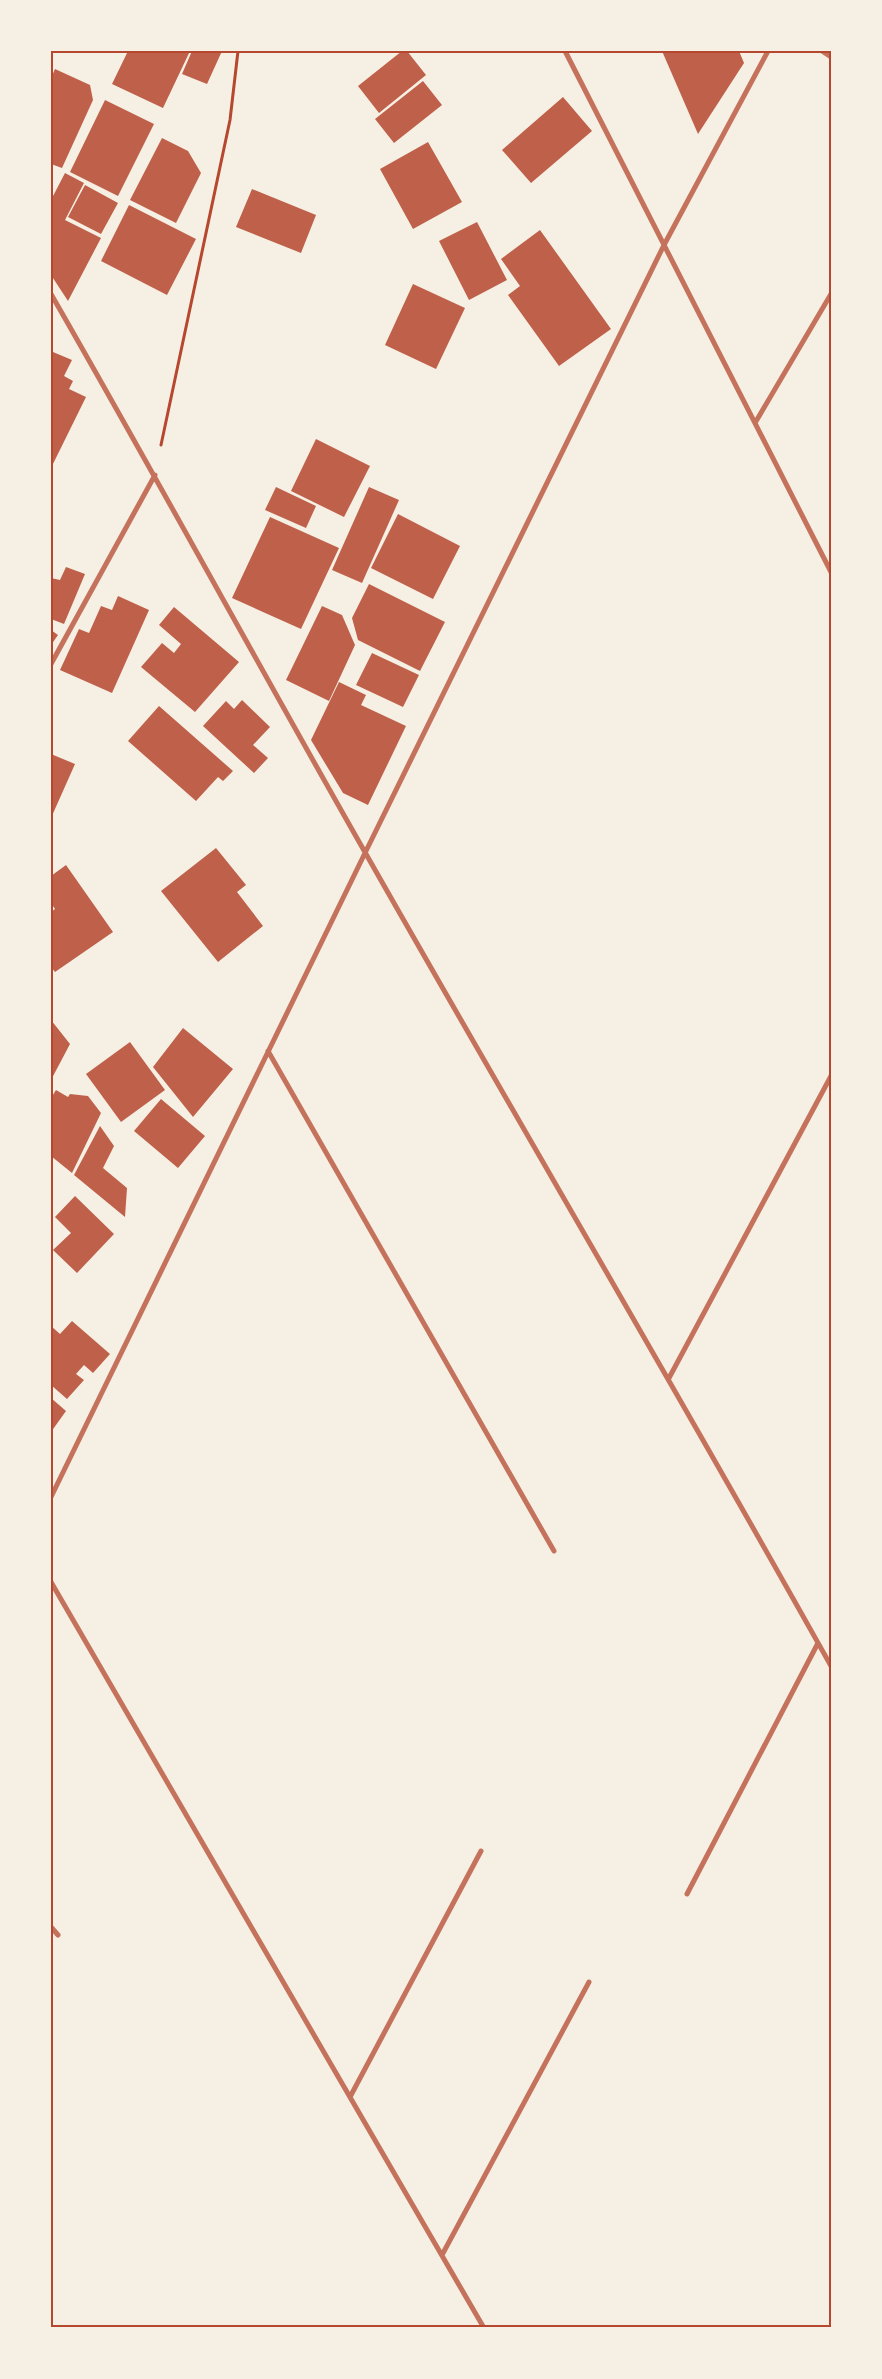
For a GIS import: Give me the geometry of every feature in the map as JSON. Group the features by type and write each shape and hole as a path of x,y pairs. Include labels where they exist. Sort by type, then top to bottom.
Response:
{"street":[{"path":"565,51 831,572"},
{"path":"51,1497 664,245 768,51"},
{"path":"822,51 831,57"},
{"path":"51,294 155,475 365,853 670,1378 831,1666"},
{"path":"755,423 831,294"},
{"path":"51,664 155,475"},
{"path":"268,1051 554,1551"},
{"path":"670,1378 831,1076"},
{"path":"51,1582 484,2328"},
{"path":"687,1894 818,1643"},
{"path":"350,2097 481,1851"},
{"path":"51,1927 58,1935"},
{"path":"442,2255 590,1982"}],"path":[{"path":"155,475 230,120 238,51"}],"building":[{"path":"128,51 190,51 163,108 112,84"},
{"path":"192,51 222,51 207,84 182,74"},
{"path":"402,51 407,51 426,75 379,113 358,86"},
{"path":"662,51 739,51 744,63 698,134"},
{"path":"55,69 90,85 93,100 62,168 51,164 51,78"},
{"path":"423,81 442,105 394,143 375,119"},
{"path":"563,97 592,131 531,183 502,150"},
{"path":"105,100 154,124 118,196 70,172"},
{"path":"162,138 188,151 201,173 176,223 130,200"},
{"path":"428,142 462,202 413,229 380,169"},
{"path":"65,173 84,183 65,220 101,238 68,301 51,275 51,200"},
{"path":"85,185 118,203 101,234 68,217"},
{"path":"252,189 316,215 301,253 236,227"},
{"path":"129,205 196,239 167,295 101,261"},
{"path":"477,222 507,280 469,300 439,241"},
{"path":"540,230 611,329 559,366 508,295 520,286 501,259"},
{"path":"413,284 465,308 436,369 385,345"},
{"path":"53,352 72,360 64,376 73,381 69,389 86,397 51,468 51,356"},
{"path":"316,439 370,466 344,517 291,491"},
{"path":"276,487 316,506 306,528 265,510"},
{"path":"369,487 399,500 362,583 332,570"},
{"path":"398,514 460,546 433,599 371,568"},
{"path":"270,517 339,548 301,629 232,598"},
{"path":"66,567 85,574 64,624 51,619 51,578 60,580"},
{"path":"369,584 445,622 420,671 358,640 352,618"},
{"path":"118,596 149,610 112,693 60,670 79,629 89,633 101,606 112,610"},
{"path":"322,606 342,615 355,645 329,701 286,680"},
{"path":"174,607 239,662 195,712 141,667 162,643 174,653 181,644 159,625"},
{"path":"51,630 58,635 51,645"},
{"path":"372,653 419,675 403,707 356,685"},
{"path":"339,682 366,695 361,705 406,726 368,805 343,793 311,740"},
{"path":"242,700 270,727 253,745 268,758 254,773 203,726 226,701 234,709"},
{"path":"159,706 233,771 223,781 218,777 196,801 128,741"},
{"path":"51,754 75,764 51,818"},
{"path":"216,848 246,885 237,892 263,926 218,962 161,891"},
{"path":"66,865 113,932 55,972 51,967 51,912 55,909 51,903 51,876"},
{"path":"51,1020 70,1044 51,1080"},
{"path":"183,1028 233,1069 193,1117 153,1067"},
{"path":"130,1042 165,1090 121,1122 86,1074"},
{"path":"56,1090 68,1097 70,1094 88,1096 101,1113 72,1173 51,1156 51,1098"},
{"path":"161,1099 205,1136 178,1168 134,1131"},
{"path":"100,1126 114,1146 103,1168 127,1188 125,1217 74,1175"},
{"path":"75,1196 114,1234 77,1273 53,1250 71,1233 55,1217"},
{"path":"72,1321 110,1354 93,1373 84,1365 76,1374 84,1380 67,1399 51,1385 51,1326 60,1334"},
{"path":"51,1398 66,1411 51,1432"}]}
